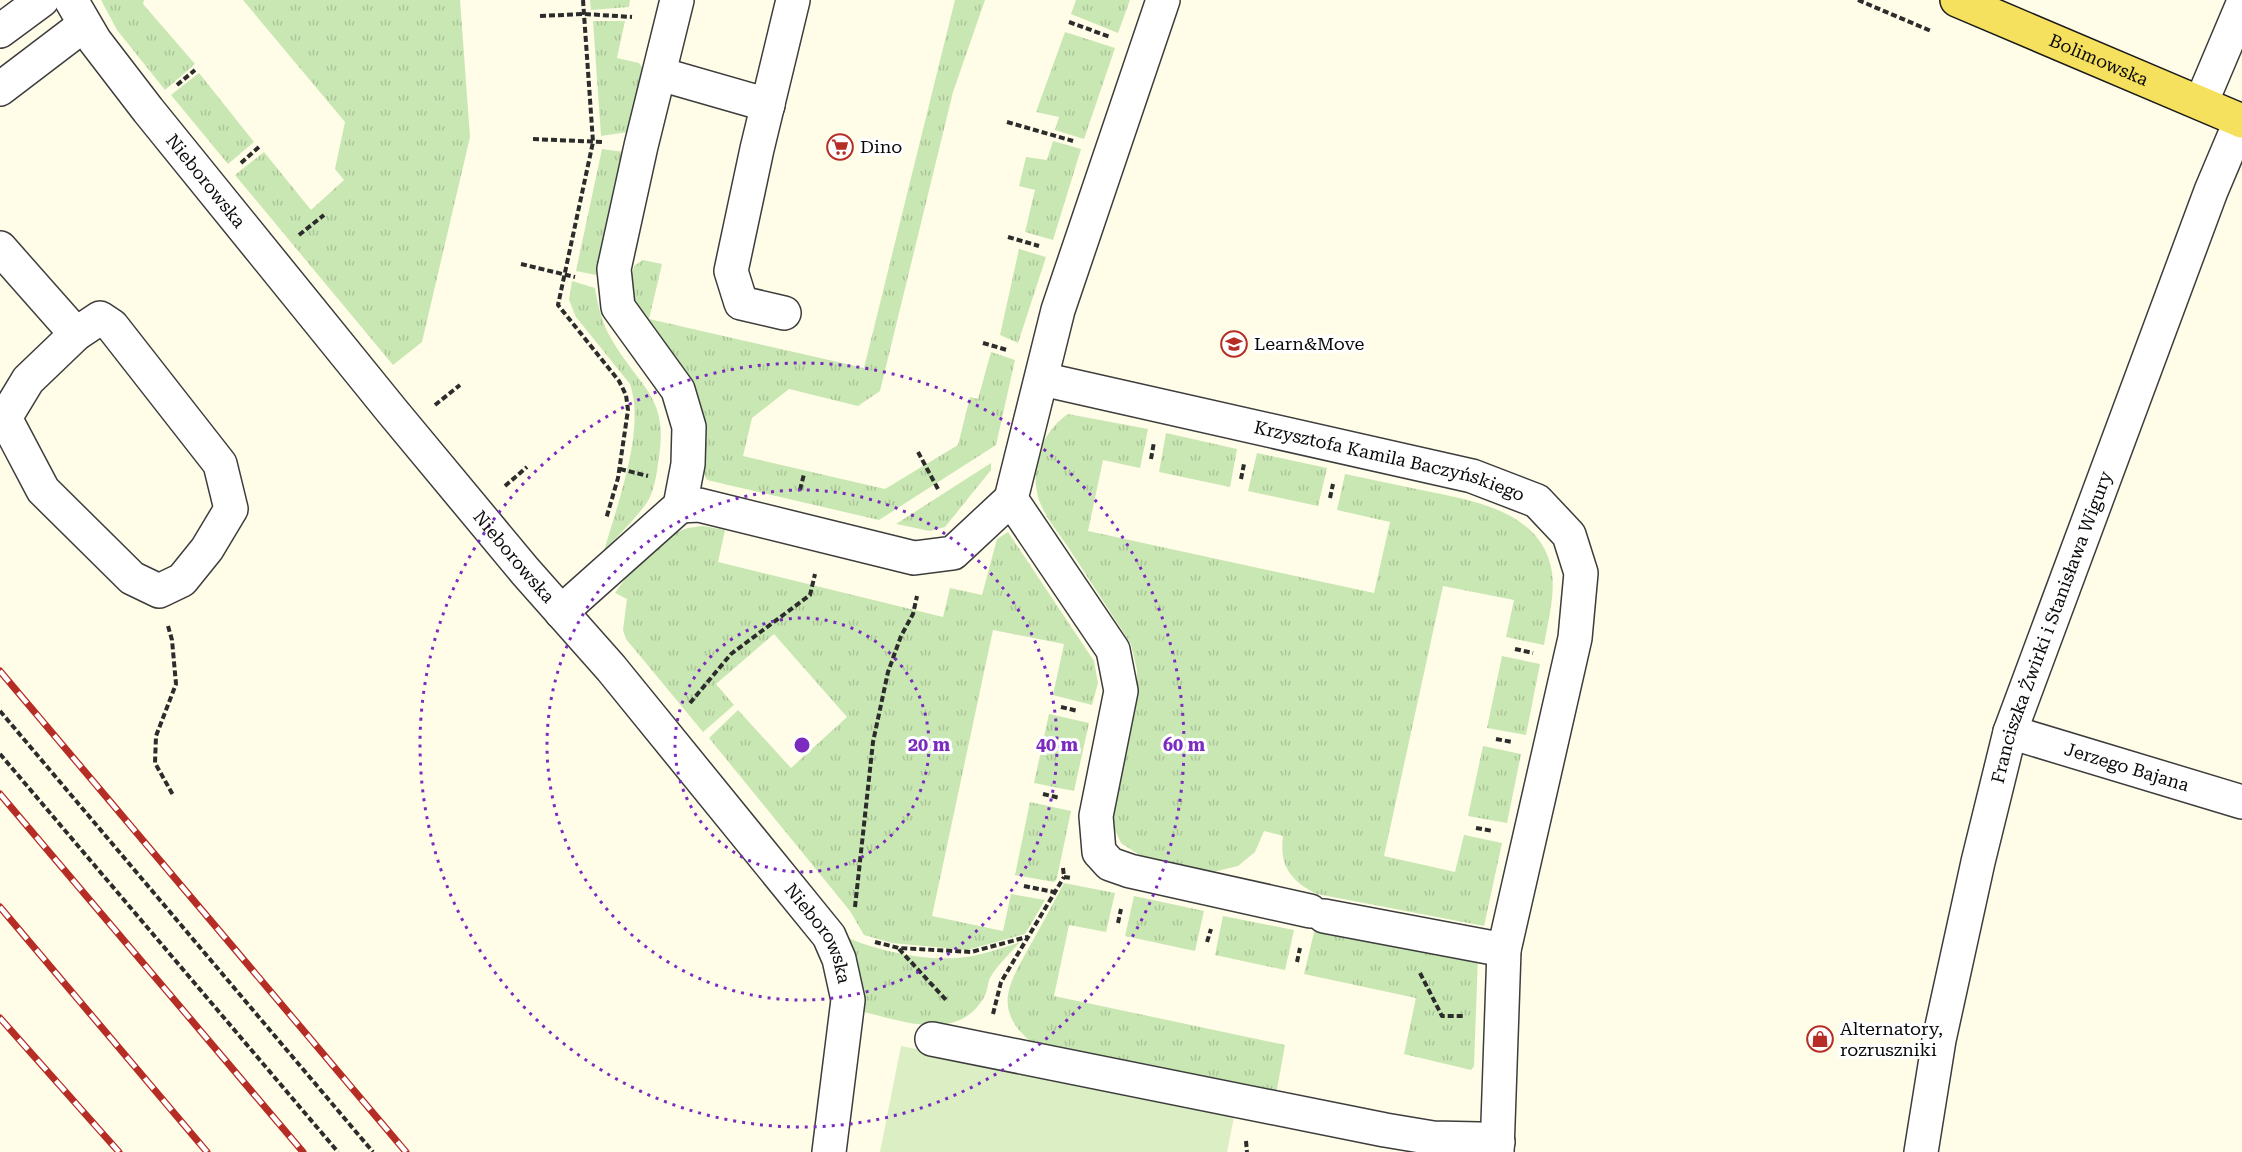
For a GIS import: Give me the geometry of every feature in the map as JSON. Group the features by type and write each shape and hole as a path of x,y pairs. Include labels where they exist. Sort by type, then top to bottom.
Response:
{"main road":[{"name":"Bolimowska","path":"1957,0 2242,121"}],"street":[{"path":"0,31 42,0"},
{"path":"784,313 741,303 731,271 793,0"},
{"path":"561,612 680,506 699,505 914,558 953,553 1011,500 1058,310 1162,0"},
{"path":"2201,103 2242,6"},
{"path":"0,89 78,12"},
{"name":"Nieborowska","path":"78,12 95,41 148,110 392,411 611,668 662,732 840,935 839,959 848,1000 828,1152"},
{"path":"674,12 614,268 614,284 618,307 678,390 689,427 687,464 680,506"},
{"path":"660,74 768,105"},
{"name":"Franciszka Żwirki i Stanisława Wigury","path":"1921,1152 1947,1006 1977,862 2010,732 2207,202 2242,121"},
{"path":"0,248 76,334"},
{"path":"100,318 112,326 220,464 231,508 207,549 182,580 159,591 132,578 43,490 5,418 28,380 76,334 100,318"},
{"name":"Krzysztofa Kamila Baczyńskiego","path":"1042,380 1472,476 1537,501 1569,535 1581,573 1575,638 1504,950 1497,1147"},
{"path":"1011,500 1113,650 1121,691 1096,816 1098,852 1110,864 1131,871 1317,913 1504,950"},
{"name":"Jerzego Bajana","path":"2010,732 2242,802"},
{"path":"932,1039 1385,1130 1433,1138 1479,1138 1497,1147"}],"path":[{"path":"540,16 584,14 626,16 674,12"},
{"path":"1069,22 1112,38"},
{"path":"173,89 195,70"},
{"path":"1007,122 1078,142"},
{"path":"533,139 616,142 641,146"},
{"path":"237,166 260,146"},
{"path":"296,237 324,215"},
{"path":"1008,237 1045,247"},
{"path":"521,264 614,284"},
{"path":"983,343 1013,351"},
{"path":"434,406 460,385"},
{"path":"918,452 938,489"},
{"path":"502,488 527,467"},
{"path":"662,732 703,690 731,654 810,595 825,536"},
{"path":"926,557 913,614 901,636 888,672 873,742 858,887 840,935 899,948 971,952 1027,937"},
{"path":"159,591 172,640 176,684 156,736 155,763 173,795"},
{"path":"0,711 373,1152"},
{"path":"0,754 338,1152"},
{"path":"983,1049 1001,982 1064,877"},
{"path":"1024,886 1054,892"},
{"path":"899,948 967,1021 983,1049"},
{"path":"1416,966 1442,1016 1474,1017"}],"green space":[{"path":"101,0 144,0 143,4 195,64 165,90 117,30"},
{"path":"243,0 460,0 470,137 422,342 393,365 235,175 264,152 311,210 344,180 335,169 345,122"},
{"path":"590,0 630,0 629,7 591,10"},
{"path":"955,0 985,0 953,92 880,391 858,406 789,389 752,418 743,456 885,489 958,445 970,397 978,399 991,352 1015,360 996,445 879,520 707,480 636,306 631,279 634,266 643,260 662,264 649,319 864,368"},
{"path":"1076,0 1130,0 1118,33 1071,14"},
{"path":"593,21 625,21 617,58 639,63 643,69 628,132 601,136"},
{"path":"1065,32 1115,48 1084,139 1055,130 1059,117 1036,112"},
{"path":"199,73 254,142 228,164 171,95"},
{"path":"1053,141 1081,149 1053,240 1025,232 1035,190 1019,186 1026,157 1047,160"},
{"path":"602,149 624,152 596,275 576,271"},
{"path":"1019,249 1046,257 1018,343 1000,335"},
{"path":"572,281 595,288 601,315 609,334 651,396 660,423 661,441 658,467 651,495 640,511 604,551 628,467 635,423 634,402 630,384 576,317 569,300"},
{"path":"1068,414 1148,429 1140,468 1103,460 1088,531 1374,593 1390,522 1337,510 1345,474 1484,505 1520,522 1535,535 1546,551 1553,581 1544,645 1506,637 1514,600 1443,586 1384,856 1455,872 1464,835 1502,843 1484,926 1317,894 1300,884 1289,871 1283,856 1283,836 1264,831 1255,852 1238,866 1213,872 1141,856 1121,843 1110,819 1137,684 1137,670 1131,644 1048,518 1036,488 1037,463 1044,441"},
{"path":"1166,433 1237,449 1230,487 1159,472"},
{"path":"1257,453 1327,468 1318,506 1248,491"},
{"path":"991,463 991,470 945,527 930,531 896,524"},
{"path":"703,526 725,530 718,562 943,617 950,588 982,595 997,539 1008,532 1094,661 1098,683 1092,705 1053,695 1064,644 993,630 932,916 1003,931 1011,894 1045,900 1025,934 967,950 892,943 864,935 850,911 709,738 738,710 791,768 847,717 774,634 716,684 734,705 703,732 626,639 623,630 627,599 615,593 637,565 665,539 685,529"},
{"path":"1502,656 1540,664 1526,735 1487,728"},
{"path":"1049,714 1089,723 1074,791 1034,783"},
{"path":"1483,746 1521,754 1507,823 1468,816"},
{"path":"1030,802 1071,811 1057,878 1054,882 1015,875"},
{"path":"1064,883 1115,893 1106,932 1069,925 1054,996 1285,1045 1275,1100 1031,1042 1019,1030 1011,1018 1008,1006 1011,983"},
{"path":"1134,896 1204,911 1195,951 1125,936"},
{"path":"1223,916 1294,930 1285,970 1215,955"},
{"path":"1316,924 1478,956 1474,1066 1471,1070 1404,1054 1416,998 1304,974"},
{"path":"848,938 906,955 937,958 973,956 1020,942 993,973 985,996 972,1012 959,1020 928,1025 864,1012 860,974"},
{"path":"901,1046 1235,1112 1227,1152 880,1152"}],"railway":[{"path":"0,671 406,1152"},
{"path":"0,794 303,1152"},
{"path":"0,907 207,1152"},
{"path":"0,1018 119,1152"}],"place":[{"name":"Dino","path":"840,147"},
{"name":"Learn&Move","path":"1234,344"},
{"name":"Alternatory, rozruszniki","path":"1820,1039"}]}
